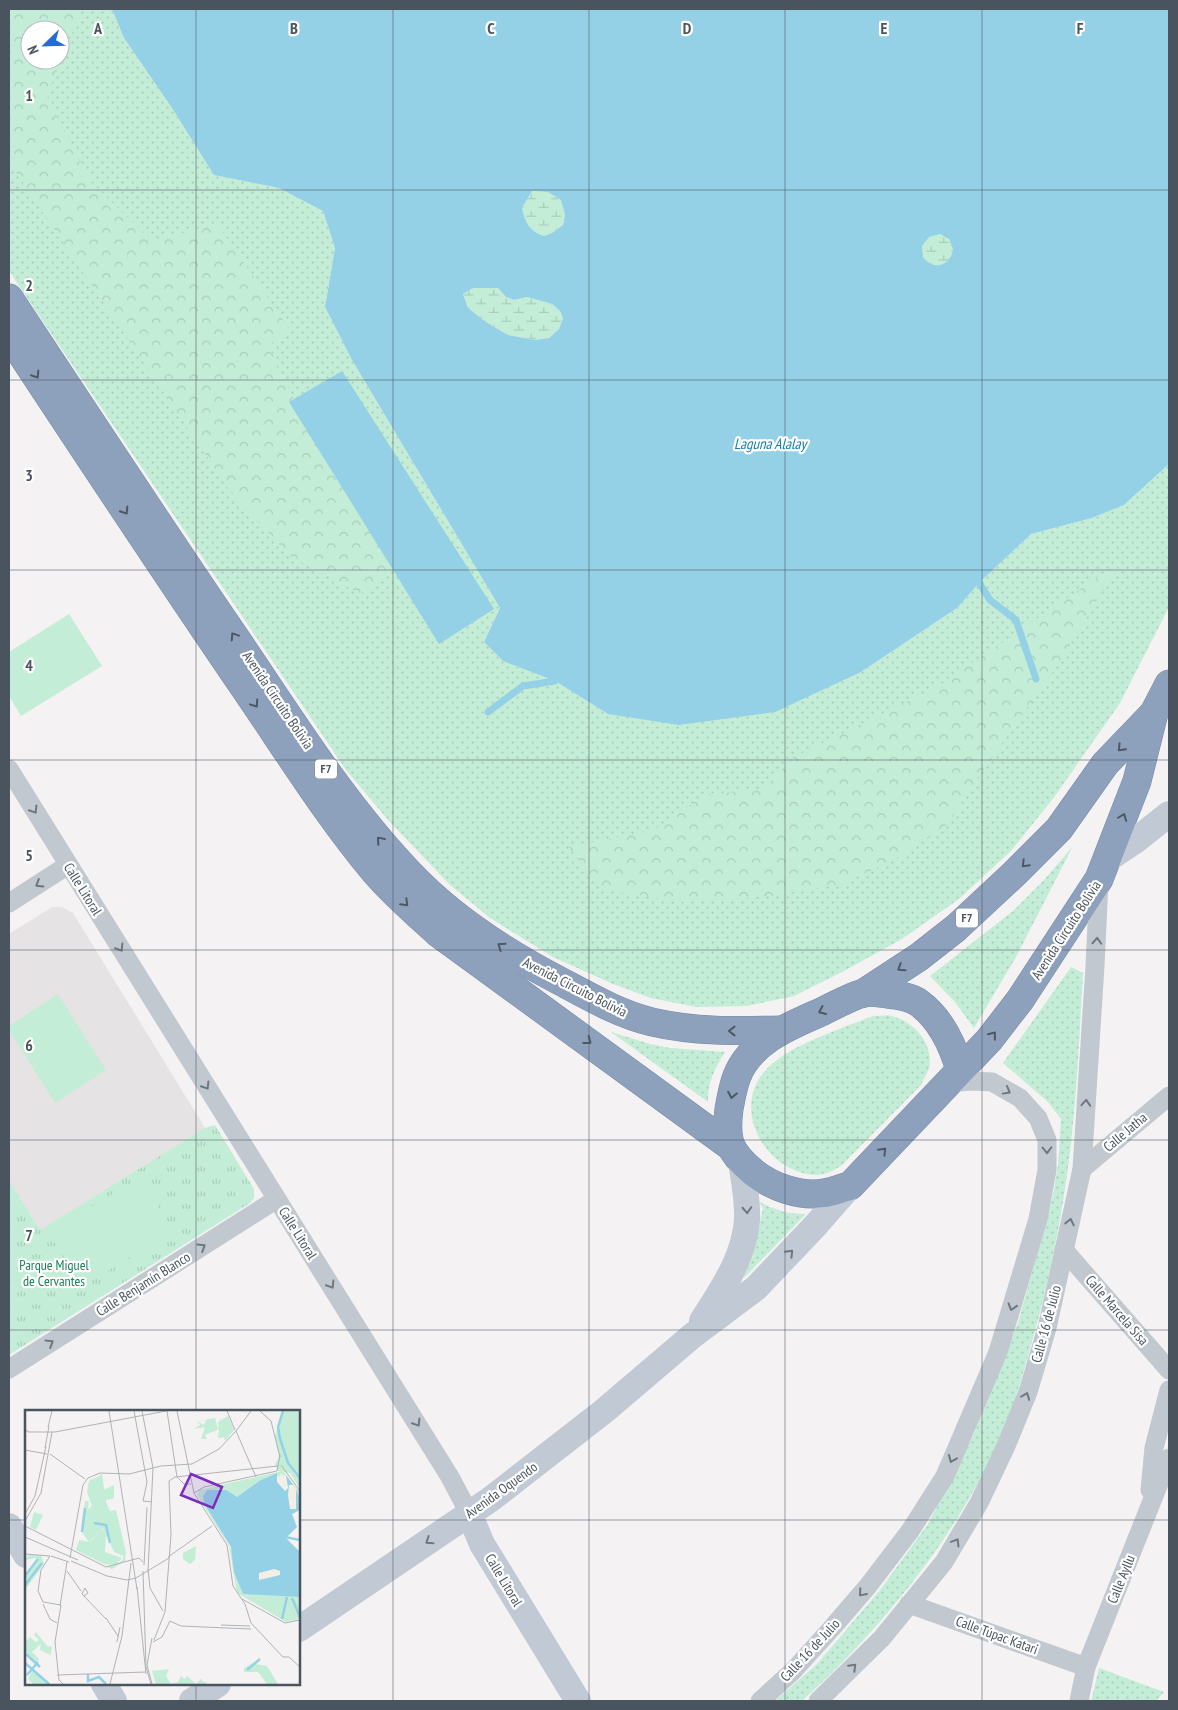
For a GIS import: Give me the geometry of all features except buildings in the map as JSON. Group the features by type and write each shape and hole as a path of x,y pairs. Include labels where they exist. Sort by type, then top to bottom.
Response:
{"highway":[{"name":"Avenida Circuito Bolivia","path":"11,316 172,544 305,740 365,822 411,875 459,918 528,964 615,1010 652,1021 686,1028 727,1032 781,1030"},
{"name":"Avenida Circuito Bolivia","path":"11,316 193,614 299,768 352,843 376,873 407,906 438,933 736,1154"},
{"name":"Avenida Circuito Bolivia","path":"954,1077 989,1040 1020,1000 1102,870 1137,781 1154,713 1169,684"},
{"name":"Avenida Circuito Bolivia","path":"864,993 919,957 956,928 1016,873 1059,829 1106,764 1154,713"},
{"name":"F7","path":"864,993 899,995 919,1003 945,1032 955,1052 954,1077 850,1186 819,1194 795,1192 775,1185 758,1175 736,1154 728,1121 737,1075 755,1050 781,1030 864,993"}],"main road":[{"path":"1102,870 1169,814"},
{"name":"Avenida Oquendo","path":"692,1336 732,1275 743,1248 747,1219 736,1154"},
{"name":"Avenida Oquendo","path":"300,1628 491,1499 604,1411 692,1336 756,1288 850,1186"},
{"name":"Calle Litoral","path":"469,1513 482,1544 578,1701"},
{"path":"9,1526 25,1554"},
{"path":"105,1685 114,1701"},
{"path":"192,1701 216,1685"}],"street":[{"name":"Calle Litoral","path":"9,769 450,1477 469,1513"},
{"path":"9,903 68,865"},
{"name":"Calle 16 de Julio","path":"818,1701 882,1638 944,1562 979,1503 1006,1446 1028,1392 1048,1328 1082,1169 1102,870"},
{"name":"Calle 16 de Julio","path":"760,1701 793,1671 831,1629 868,1586 910,1530 945,1476 998,1352 1038,1219 1047,1170 1047,1140 1038,1118 1020,1098 992,1082 972,1081 954,1077"},
{"name":"Calle Jatha","path":"1082,1169 1169,1096"},
{"name":"Calle Benjamín Blanco","path":"9,1369 277,1199"},
{"name":"Calle Marcela Sisa","path":"1064,1250 1169,1370"},
{"path":"1147,1516 1154,1448 1169,1390"},
{"name":"Calle Ayllu","path":"1079,1701 1086,1667 1169,1458"},
{"name":"Calle Túpac Katari","path":"909,1604 1086,1667"}],"shaded area":[{"path":"52,907 62,907 73,913 205,1128 39,1231 9,1181 9,934"}],"green space":[{"path":"9,9 112,9 124,38 172,108 214,175 279,188 323,211 335,248 325,307 352,360 500,608 484,642 503,661 555,681 608,714 861,672 957,608 979,583 1031,534 1092,518 1124,505 1169,464 1169,607 1120,703 1055,796 1011,851 959,899 902,939 794,996 747,1006 696,1007 651,998 613,984 553,957 490,918 449,884 388,820 346,770 9,271"},
{"path":"9,9 82,9 70,39 70,20 20,20 20,70 57,70 47,96 92,183 151,240 218,225 290,330 269,345 290,392 394,567 361,594 290,556 228,488 9,162"},
{"path":"532,191 548,192 561,200 565,215 563,225 544,236 531,229 523,213 522,208"},
{"path":"937,234 948,239 953,250 948,261 937,266 926,261 921,250 926,239"},
{"path":"473,288 498,288 506,297 514,300 527,297 552,304 560,311 563,318 559,329 549,338 535,340 508,335 486,322 468,308 463,294"},
{"path":"1120,562 1061,660 974,783 948,824 896,859 842,884 771,896 683,902 600,889 569,847 654,830 706,794 763,790 792,758 937,687"},
{"path":"69,614 102,666 21,716 9,696 9,652"},
{"path":"1073,846 1016,957 974,1028 955,1002 930,976 1013,911 1044,880"},
{"path":"1071,967 1083,973 1075,1104 1066,1180 1045,1294 1012,1410 1004,1430 986,1469 965,1506 942,1542 891,1609 863,1641 802,1701 775,1701 817,1664 880,1590 928,1524 973,1436 1018,1323 1053,1195 1058,1165 1061,1119 1048,1102 1003,1063"},
{"path":"58,994 106,1070 55,1103 9,1030 9,1026"},
{"path":"873,1016 892,1016 900,1019 915,1028 921,1035 930,1059 929,1068 921,1085 841,1166 831,1172 819,1175 806,1174 794,1170 779,1161 768,1150 759,1137 753,1122 751,1107 754,1091 760,1077 772,1064 794,1049"},
{"path":"611,1032 670,1048 725,1052 712,1076 708,1102"},
{"name":"Parque Miguel de Cervantes","path":"215,1125 254,1189 254,1198 250,1203 9,1355 9,1181 40,1230 205,1128"},
{"path":"140,1177 173,1230 82,1287 49,1233"},
{"path":"758,1201 781,1211 806,1214 743,1279 752,1258 763,1208"},
{"path":"1099,1668 1164,1692 1156,1701 1091,1701"}],"water":[{"name":"Laguna Alalay","path":"112,9 1169,9 1169,464 1124,505 1092,518 1031,534 979,583 957,608 861,672 775,712 679,725 608,714 555,681 503,661 484,642 500,608 352,360 325,307 335,248 323,211 279,188 214,175 172,108 124,38","holes":["532,191 548,192 561,200 565,215 563,225 544,236 531,229 523,213 522,208","940,234 949,239 953,249 952,255 945,263 941,265 932,264 923,257 922,246 929,237","473,288 498,288 506,297 514,300 527,297 552,304 560,311 563,318 559,329 549,338 535,340 508,335 486,322 468,308 463,294"]},
{"path":"342,371 494,609 439,644 289,402"}],"waterway":[{"path":"974,575 990,600 1016,620 1036,679"},
{"path":"488,712 523,686 555,681 559,673"}]}
